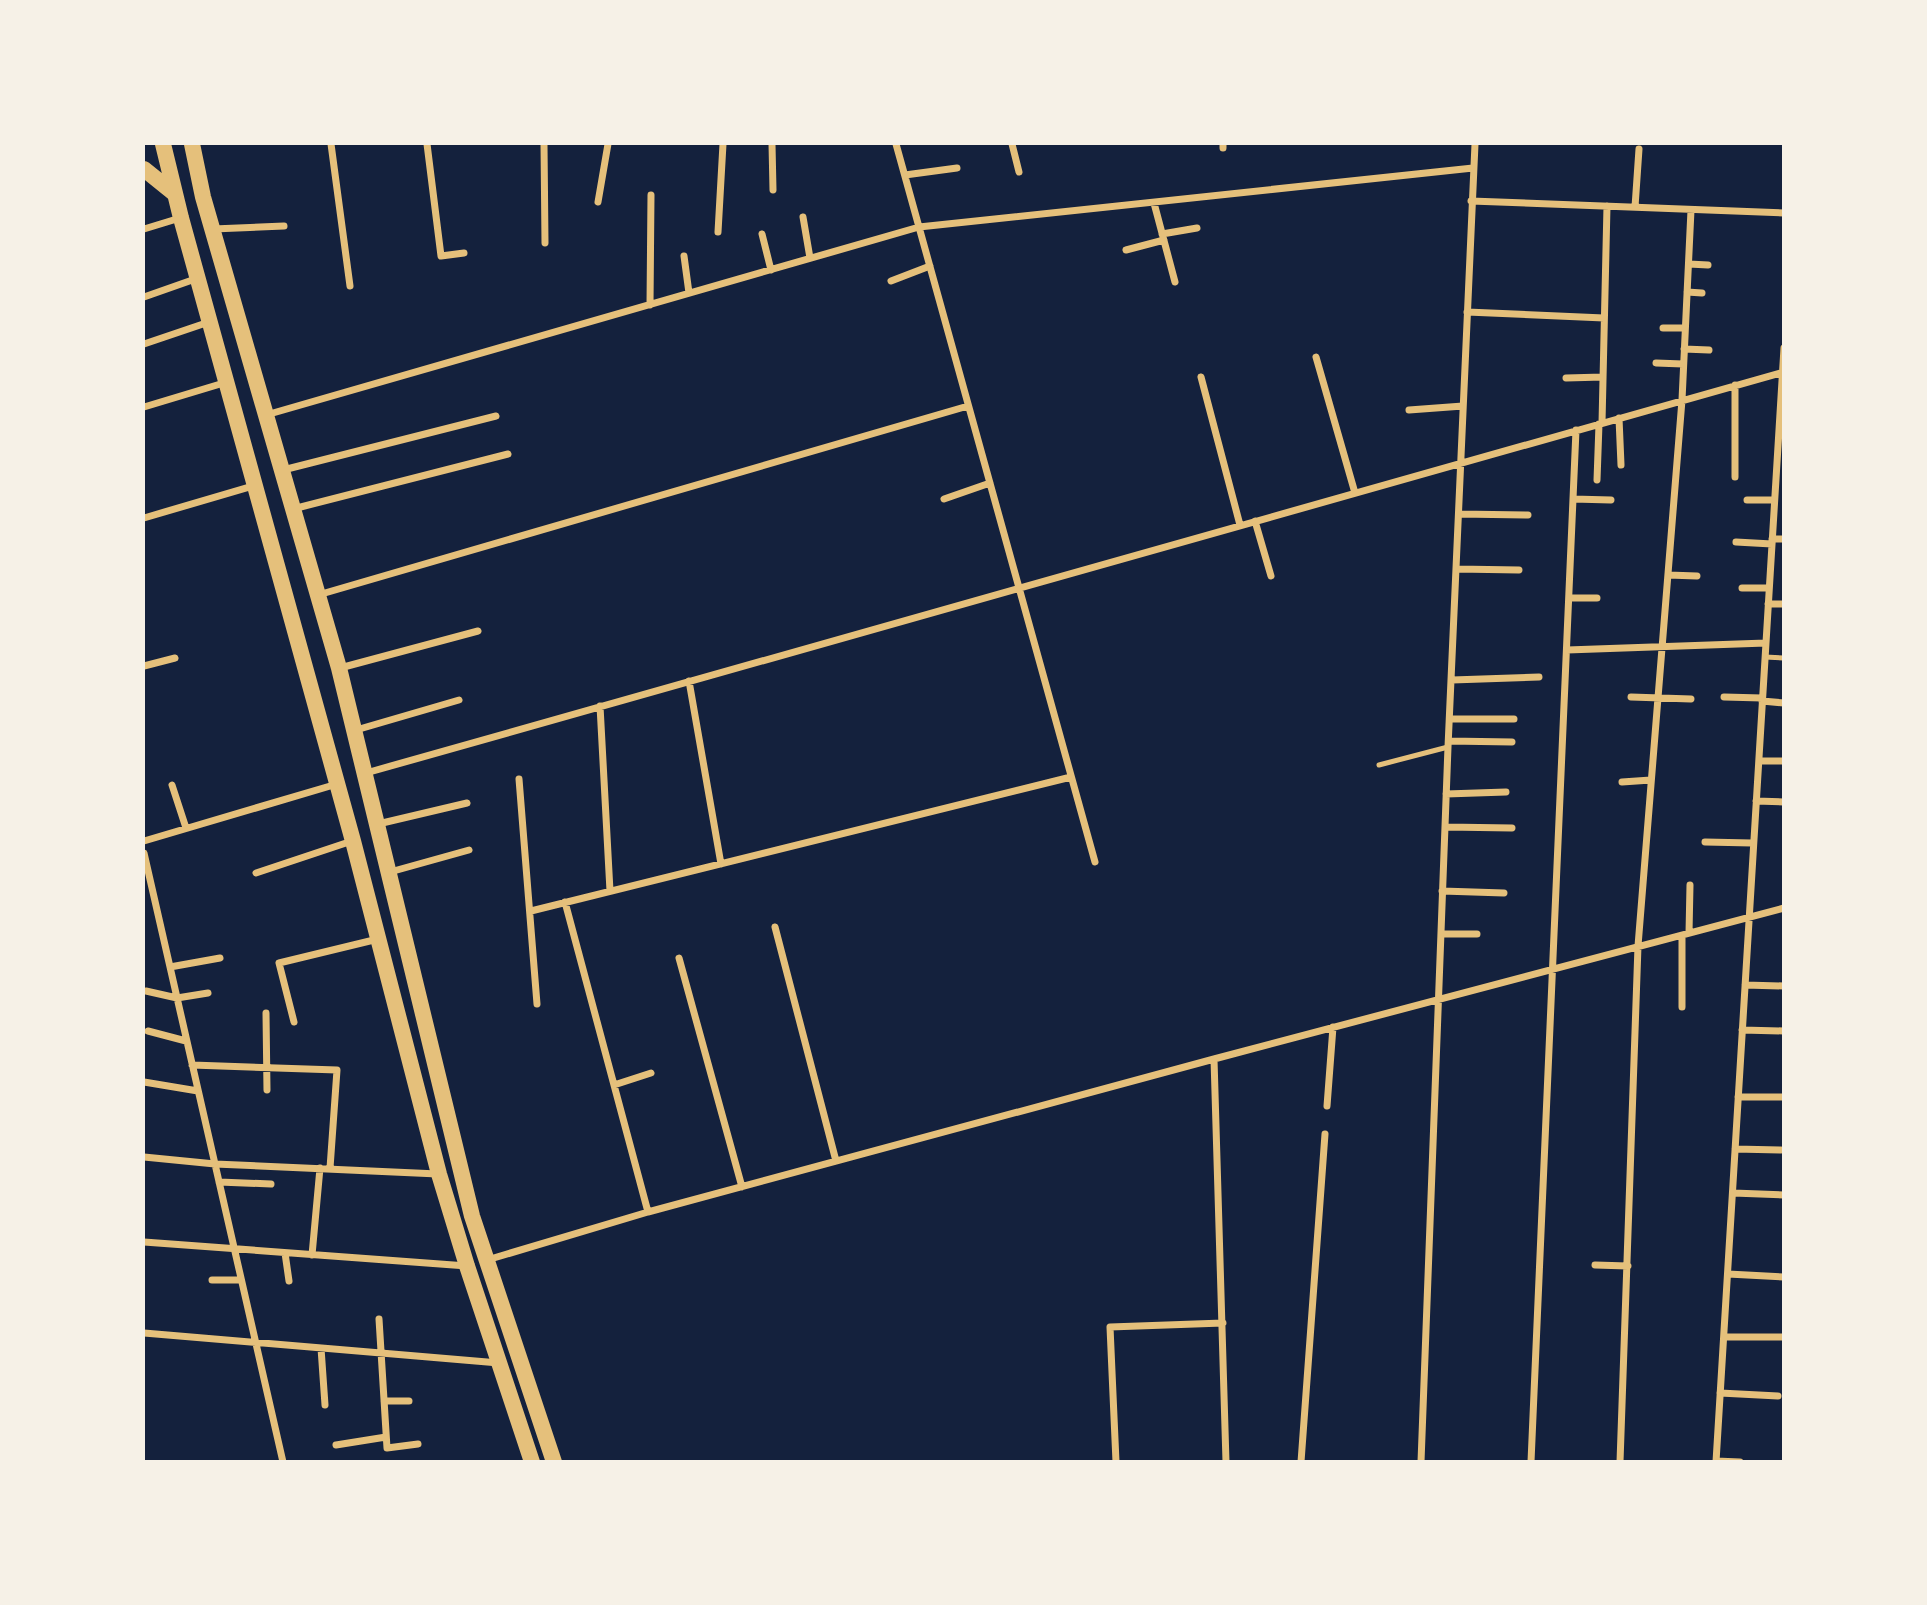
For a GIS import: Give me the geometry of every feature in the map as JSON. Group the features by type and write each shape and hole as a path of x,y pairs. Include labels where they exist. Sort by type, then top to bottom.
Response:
{"main road":[{"path":"163,144 181,218 338,784 439,1174 532,1461"},
{"path":"192,144 213,229 339,668 472,1216 554,1461"},
{"path":"144,169 175,194"}],"street":[{"path":"331,144 350,286"},
{"path":"427,144 442,256 464,253"},
{"path":"544,144 545,243"},
{"path":"598,202 608,144"},
{"path":"718,232 723,144"},
{"path":"772,144 773,190"},
{"path":"896,144 1095,862"},
{"path":"1012,144 1019,172"},
{"path":"1421,1461 1448,744 1475,144"},
{"path":"1635,207 1639,149"},
{"path":"905,175 957,168"},
{"path":"266,415 919,227 1473,168"},
{"path":"650,305 651,195"},
{"path":"1471,201 1783,213"},
{"path":"1154,203 1175,282"},
{"path":"1597,480 1603,377 1607,206"},
{"path":"1620,1461 1638,946 1682,400 1691,210"},
{"path":"803,216 810,258"},
{"path":"144,229 181,218"},
{"path":"213,229 284,226"},
{"path":"1126,250 1197,228"},
{"path":"762,234 771,270"},
{"path":"684,256 689,293"},
{"path":"1689,264 1707,265"},
{"path":"891,281 930,266"},
{"path":"144,297 198,278"},
{"path":"1687,292 1702,293"},
{"path":"1467,312 1604,318"},
{"path":"144,344 210,321"},
{"path":"1664,328 1685,328"},
{"path":"1740,1461 1716,1461 1783,348"},
{"path":"1684,349 1709,350"},
{"path":"1316,357 1355,493"},
{"path":"1656,363 1683,364"},
{"path":"366,773 1783,372"},
{"path":"1201,376 1240,525"},
{"path":"1566,378 1603,377"},
{"path":"144,407 227,382"},
{"path":"1735,385 1735,477"},
{"path":"317,595 968,405"},
{"path":"1409,410 1463,406"},
{"path":"282,470 496,416"},
{"path":"1619,418 1621,465"},
{"path":"1531,1461 1576,430"},
{"path":"293,509 508,454"},
{"path":"944,499 990,483"},
{"path":"144,518 256,485"},
{"path":"1573,499 1611,500"},
{"path":"1747,500 1774,500"},
{"path":"1459,514 1528,515"},
{"path":"1255,521 1270,576"},
{"path":"1736,542 1783,539"},
{"path":"1457,569 1519,570"},
{"path":"1668,575 1697,576"},
{"path":"1742,588 1769,588"},
{"path":"1569,597 1597,598"},
{"path":"1768,604 1783,604"},
{"path":"339,668 478,631"},
{"path":"1567,650 1766,643"},
{"path":"144,666 175,658"},
{"path":"1452,680 1539,677"},
{"path":"689,681 721,864"},
{"path":"1631,697 1692,699"},
{"path":"1724,697 1783,702"},
{"path":"355,730 459,700"},
{"path":"600,706 610,891"},
{"path":"1450,719 1514,719"},
{"path":"1448,744 1512,742"},
{"path":"1759,761 1783,761"},
{"path":"531,911 1071,777"},
{"path":"519,779 537,1004"},
{"path":"1622,782 1651,780"},
{"path":"144,841 338,784"},
{"path":"172,785 186,828"},
{"path":"1446,794 1506,792"},
{"path":"1756,801 1783,802"},
{"path":"378,824 467,803"},
{"path":"1446,827 1512,828"},
{"path":"256,873 353,841"},
{"path":"1705,842 1752,843"},
{"path":"389,872 469,850"},
{"path":"144,853 283,1461"},
{"path":"1682,1007 1690,885"},
{"path":"1442,891 1504,893"},
{"path":"565,902 648,1212"},
{"path":"486,1261 648,1212 1783,908"},
{"path":"775,927 836,1161"},
{"path":"1442,934 1476,934"},
{"path":"294,1022 279,963 379,939"},
{"path":"170,967 220,958"},
{"path":"679,958 742,1187"},
{"path":"1745,985 1783,986"},
{"path":"146,991 177,998 208,993"},
{"path":"266,1013 267,1090"},
{"path":"1327,1106 1333,1027"},
{"path":"1742,1030 1783,1031"},
{"path":"148,1031 187,1041"},
{"path":"1214,1059 1226,1461"},
{"path":"192,1065 337,1070 330,1168"},
{"path":"614,1085 651,1073"},
{"path":"144,1082 198,1091"},
{"path":"1738,1097 1783,1097"},
{"path":"1301,1461 1325,1134"},
{"path":"1735,1149 1781,1150"},
{"path":"144,1157 215,1164 439,1174"},
{"path":"312,1255 320,1168"},
{"path":"219,1182 271,1184"},
{"path":"1732,1193 1783,1195"},
{"path":"144,1242 467,1266"},
{"path":"285,1252 289,1281"},
{"path":"1595,1265 1628,1266"},
{"path":"1728,1274 1783,1277"},
{"path":"212,1280 241,1280"},
{"path":"379,1319 387,1448 418,1444"},
{"path":"1116,1461 1110,1327 1223,1323"},
{"path":"144,1333 499,1363"},
{"path":"1724,1337 1783,1336"},
{"path":"321,1348 325,1405"},
{"path":"1720,1393 1778,1396"},
{"path":"384,1401 409,1401"},
{"path":"336,1445 387,1437"}],"lane":[{"path":"1765,657 1783,658"},
{"path":"1379,765 1448,744"}]}
